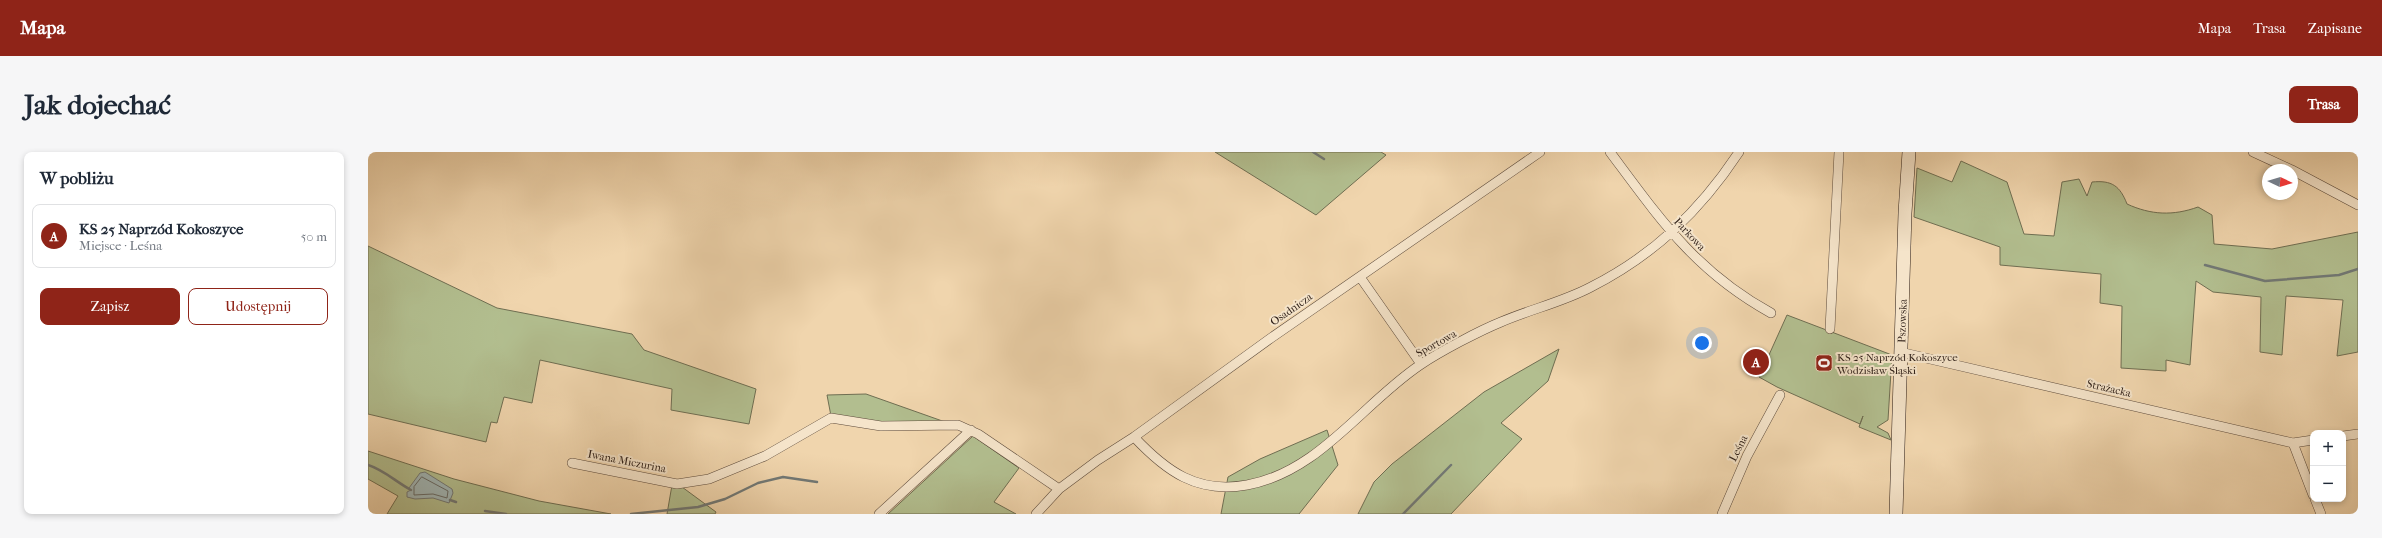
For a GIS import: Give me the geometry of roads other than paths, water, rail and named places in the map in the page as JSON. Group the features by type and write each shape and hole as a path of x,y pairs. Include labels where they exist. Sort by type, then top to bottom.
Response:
{"main road":[{"name":"Pszowska","path":"1896,514 1900,352 1909,152"}],"street":[{"name":"Osadnicza","path":"1059,489 1540,152"},
{"name":"Parkowa","path":"1610,152 1671,234 1704,267 1741,296 1771,313"},
{"name":"Sportowa","path":"1134,437 1153,458 1171,472 1190,481 1219,487 1247,485 1279,477 1299,466 1421,364 1500,322 1590,288 1632,263 1671,234 1687,219 1719,182 1739,152"},
{"path":"1830,329 1839,152"},
{"path":"2253,152 2279,164"},
{"path":"2298,173 2358,205"},
{"path":"1360,277 1421,364"},
{"name":"Strażacka","path":"1900,352 2293,443 2310,440"},
{"name":"Leśna","path":"1722,514 1748,456 1780,395"},
{"name":"Iwana Miczurina","path":"572,462 677,484 709,479 765,456 831,418 881,426 958,425 971,430"},
{"path":"879,514 971,430 1059,489 1036,514"},
{"path":"2346,436 2358,434"},
{"path":"2293,443 2310,487"},
{"path":"2316,502 2321,514"}],"water":[{"path":"425,472 452,489 453,493 449,503 433,498 415,499 407,497 407,492 411,490 409,488 420,473"}],"waterway":[{"path":"1313,152 1324,159"},
{"path":"2205,265 2265,281 2339,275 2358,269"},
{"path":"368,465 374,467 411,490"},
{"path":"1403,514 1451,465"},
{"path":"631,514 698,507 725,499 758,483 783,477 817,482"},
{"path":"450,500 456,502"},
{"path":"485,511 506,514"}],"place":[{"name":"KS 25 Naprzód Kokoszyce","path":"1756,362"},
{"name":"KS 25 Naprzód Kokoszyce Wodzisław Śląski","path":"1824,363"}]}
